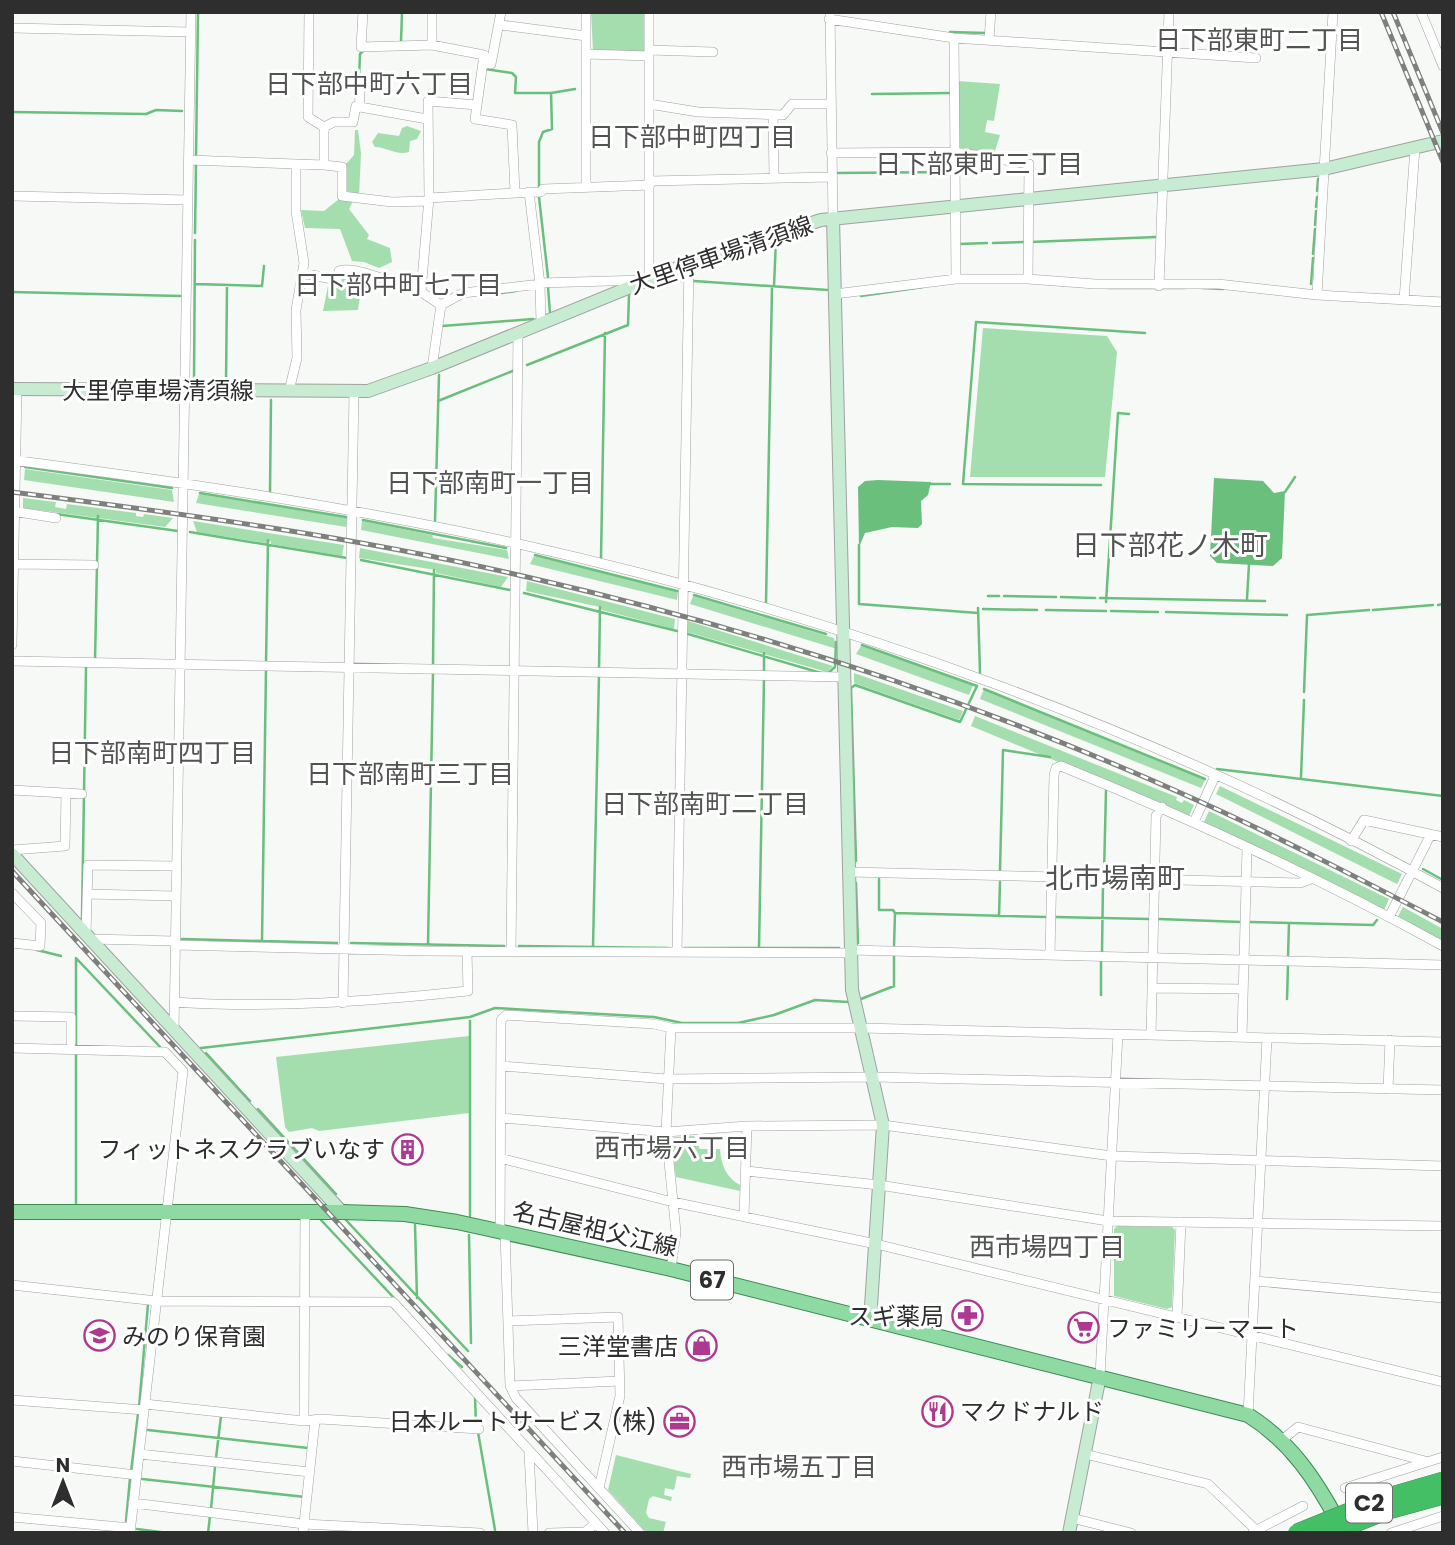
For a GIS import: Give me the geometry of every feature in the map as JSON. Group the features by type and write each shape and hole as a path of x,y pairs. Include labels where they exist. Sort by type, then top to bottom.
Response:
{"highway":[{"name":"C2","path":"1297,1533 1381,1499 1443,1481"},
{"name":"C2","path":"1330,1533 1388,1510 1443,1495"}],"main road":[{"name":"名古屋祖父江線","path":"12,1212 306,1211 405,1214 671,1269 1248,1415 1282,1440 1324,1495 1344,1533"}],"street":[{"path":"174,1030 191,12"},
{"path":"309,12 308,117 324,127"},
{"path":"363,12 361,47 432,45 484,55 475,119 512,125 515,193"},
{"path":"432,12 432,45"},
{"path":"483,63 491,64 500,25 500,12"},
{"path":"586,12 586,186"},
{"path":"432,368 441,305 452,296 540,284 648,279 649,12"},
{"path":"989,40 991,12"},
{"path":"1158,286 1169,12"},
{"path":"1317,295 1333,12"},
{"path":"1421,12 1443,66"},
{"path":"870,1321 883,1125 852,990 829,16 954,38 1256,58"},
{"path":"500,25 586,36"},
{"path":"12,28 190,32"},
{"path":"954,38 956,279"},
{"path":"586,54 713,52"},
{"path":"308,79 356,80 359,82 360,107"},
{"path":"421,292 429,199 428,101 477,105"},
{"path":"649,104 698,112 773,115 783,115 792,104 830,104"},
{"path":"324,127 334,122 353,122 356,106 427,119"},
{"path":"773,115 774,176"},
{"path":"324,127 324,165"},
{"name":"大里停車場清須線","path":"15,389 354,391 382,387 688,263 833,218 1324,169 1443,141"},
{"path":"1404,300 1415,148"},
{"path":"831,153 955,152 1029,164 1028,279"},
{"path":"189,160 342,167 342,196 393,202 586,186 774,176 831,177"},
{"path":"289,391 297,358 296,310 303,250 296,211 296,164"},
{"path":"528,192 540,284 541,323"},
{"path":"12,196 188,200"},
{"path":"677,952 688,263"},
{"path":"302,273 337,280 339,271 344,269 366,273 421,292 441,305"},
{"path":"835,294 956,279 1028,279 1158,286 1218,284 1317,295 1443,302"},
{"path":"511,951 518,544 518,333"},
{"path":"12,645 15,389"},
{"path":"343,1003 354,391"},
{"path":"14,460 353,512 518,544 683,585 843,633 1006,691 1215,776 1443,888"},
{"path":"14,512 56,518"},
{"path":"14,564 94,565"},
{"path":"12,662 844,677"},
{"path":"1050,955 1056,768 1061,766 1194,822 1443,946"},
{"path":"1194,822 1215,776"},
{"path":"12,790 82,794"},
{"path":"12,852 65,846 66,793"},
{"path":"1151,1035 1156,816 1162,807"},
{"path":"1351,841 1364,820 1443,837"},
{"path":"1389,917 1430,836"},
{"path":"1242,1037 1247,848"},
{"path":"12,852 342,1212"},
{"path":"88,937 88,865 177,866"},
{"path":"849,872 1300,883 1311,879"},
{"path":"12,893 41,923 40,946 12,943"},
{"path":"87,894 176,896"},
{"path":"88,937 343,949 851,952 1443,965"},
{"path":"175,1002 244,1007 343,1003 468,990 467,951"},
{"path":"1152,988 1244,989"},
{"path":"640,1533 516,1398 510,1386 500,1158 502,1020 506,1015 654,1024 671,1028 861,1028 1443,1042"},
{"path":"12,1016 71,1017 71,1043"},
{"path":"671,1028 666,1132 676,1232 671,1269"},
{"path":"1069,1533 1100,1376 1118,1034"},
{"path":"1248,1415 1267,1038"},
{"path":"1388,1089 1390,1040"},
{"path":"12,1048 164,1052 183,1071 130,1530 12,1517"},
{"path":"501,1066 667,1079 873,1077 1443,1090"},
{"path":"501,1118 666,1132 747,1125 883,1125 1112,1156 1443,1166"},
{"path":"744,1216 747,1125"},
{"path":"500,1158 673,1202 876,1244 1443,1382"},
{"path":"746,1171 879,1185 1108,1221 1443,1226"},
{"path":"304,1421 306,1211"},
{"path":"1177,1317 1181,1222"},
{"path":"1255,1281 1443,1298"},
{"path":"12,1285 157,1301 393,1302 605,1533"},
{"path":"508,1321 618,1317 620,1396 599,1488"},
{"path":"510,1386 620,1381"},
{"path":"12,1400 144,1407 304,1421 479,1429"},
{"path":"304,1528 315,1421"},
{"path":"1282,1440 1298,1427 1425,1461"},
{"path":"529,1452 533,1533"},
{"path":"139,1454 310,1472"},
{"path":"1085,1454 1208,1484 1254,1531 1303,1506"},
{"path":"1345,1488 1443,1457"},
{"path":"12,1461 136,1475"},
{"path":"1422,1509 1443,1481"},
{"path":"133,1503 304,1528 480,1533"},
{"path":"1391,1533 1443,1517"},
{"path":"1072,1518 1131,1533"},
{"path":"550,1533 585,1532 596,1523"}],"shaded area":[{"path":"591,12 645,12 645,50 641,53 593,51"},
{"path":"957,81 1000,84 994,121 987,120 985,132 1000,135 994,154 957,148"},
{"path":"407,126 421,131 417,139 410,141 409,152 400,153 375,147 372,142 378,133 399,136 402,128"},
{"path":"355,130 358,130 361,153 359,196 346,192 346,164 354,155"},
{"path":"339,199 353,201 349,209 369,235 367,239 390,248 392,262 379,268 352,261 340,229 305,228 301,210 324,211"},
{"path":"344,273 363,276 358,310 323,311 329,281"},
{"path":"983,328 1107,336 1117,352 1105,477 970,477"},
{"path":"25,469 172,490 174,502 24,480"},
{"path":"1214,478 1263,481 1274,493 1285,491 1282,558 1273,566 1217,563 1210,556"},
{"path":"865,481 931,482 928,495 921,501 922,524 918,528 892,527 865,533 859,547 858,487"},
{"path":"199,494 347,518 346,527 196,503"},
{"path":"23,498 56,502 55,507 66,509 67,504 136,513 136,516 143,517 144,514 173,518 165,527 23,508"},
{"path":"193,521 344,545 342,556 271,544 271,541 266,543 197,532"},
{"path":"362,521 432,535 433,538 507,550 509,559 361,530"},
{"path":"360,548 508,577 501,587 436,573 436,570 359,558"},
{"path":"534,556 678,591 677,600 530,564"},
{"path":"527,581 675,619 674,629 602,610 600,607 526,591"},
{"path":"693,596 834,638 837,649 690,604"},
{"path":"688,621 833,666 827,672 687,632"},
{"path":"861,646 973,685 969,695 856,654"},
{"path":"854,673 963,711 959,720 854,683"},
{"path":"984,689 1205,780 1201,788 980,699"},
{"path":"975,716 1177,797 1176,800 1182,803 1184,800 1194,805 1189,816 971,726"},
{"path":"1220,786 1402,874 1397,884 1216,794"},
{"path":"1209,811 1389,899 1384,910 1203,824"},
{"path":"1403,907 1443,929 1443,942 1397,918"},
{"path":"469,1036 469,1113 319,1131 312,1128 289,1132 285,1127 276,1057"},
{"path":"694,1136 700,1149 720,1149 725,1170 731,1179 740,1185 740,1191 676,1177 671,1141 674,1137"},
{"path":"1117,1226 1172,1227 1175,1230 1172,1307 1167,1309 1114,1296 1114,1229"},
{"path":"616,1455 691,1474 690,1478 677,1476 674,1490 665,1488 664,1495 672,1497 671,1501 653,1496 649,1499 646,1513 649,1518 666,1522 663,1533 647,1533 608,1490"}],"waterway":[{"path":"196,156 198,12"},
{"path":"401,42 402,12"},
{"path":"950,32 986,33"},
{"path":"359,78 360,54 363,51"},
{"path":"485,69 512,73 516,77 515,93 551,93"},
{"path":"539,187 539,142 543,132 552,129 551,93 575,89"},
{"path":"872,94 951,93"},
{"path":"12,112 146,114 156,110 182,111"},
{"path":"195,233 196,165"},
{"path":"835,173 951,172"},
{"path":"1317,191 1318,179"},
{"path":"539,197 548,277"},
{"path":"1316,207 1317,197"},
{"path":"1315,225 1316,211"},
{"path":"1313,254 1315,229"},
{"path":"1030,242 1156,237"},
{"path":"194,381 195,240"},
{"path":"774,286 776,240"},
{"path":"993,243 1024,242"},
{"path":"959,244 987,243"},
{"path":"1311,284 1313,258"},
{"path":"195,284 262,286 264,266"},
{"path":"665,280 685,281"},
{"path":"694,281 828,290"},
{"path":"226,382 227,285"},
{"path":"548,287 550,313"},
{"path":"766,603 772,287"},
{"path":"861,296 923,287"},
{"path":"1108,288 1185,288"},
{"path":"1202,288 1223,289"},
{"path":"502,293 516,291"},
{"path":"12,292 180,296"},
{"path":"527,365 628,325 629,295"},
{"path":"442,326 533,319"},
{"path":"1101,485 963,484 976,322 1145,333"},
{"path":"601,558 605,333"},
{"path":"438,401 515,370"},
{"path":"435,521 439,375"},
{"path":"270,492 271,400"},
{"path":"1106,602 1118,413 1129,414"},
{"path":"25,467 172,488"},
{"path":"1285,492 1295,477"},
{"path":"928,484 950,484"},
{"path":"200,493 346,517"},
{"path":"56,514 178,531"},
{"path":"95,660 98,516"},
{"path":"363,520 506,548"},
{"path":"190,532 347,558"},
{"path":"266,663 268,540"},
{"path":"859,545 859,604 978,613"},
{"path":"535,555 677,591"},
{"path":"361,560 510,590"},
{"path":"1247,599 1249,564"},
{"path":"433,666 434,570"},
{"path":"524,593 677,631"},
{"path":"694,595 826,634"},
{"path":"988,596 999,596"},
{"path":"1004,596 1056,597"},
{"path":"1061,597 1095,598"},
{"path":"1100,598 1265,601"},
{"path":"1438,605 1443,604"},
{"path":"1373,610 1433,605"},
{"path":"599,669 600,607"},
{"path":"978,608 980,673"},
{"path":"983,609 1037,610"},
{"path":"1046,610 1106,611"},
{"path":"1304,692 1307,615 1369,610"},
{"path":"1111,611 1158,612"},
{"path":"1166,612 1287,615"},
{"path":"688,634 821,673"},
{"path":"827,674 835,667 836,642"},
{"path":"856,861 851,688 855,685 960,722 977,686 862,645"},
{"path":"764,653 764,671"},
{"path":"82,919 86,667"},
{"path":"262,941 266,669"},
{"path":"428,945 433,673"},
{"path":"593,947 599,675"},
{"path":"759,948 764,679"},
{"path":"984,689 1205,779"},
{"path":"1301,777 1304,700"},
{"path":"1000,870 1003,750 1050,757"},
{"path":"1217,769 1443,796"},
{"path":"1104,873 1106,790"},
{"path":"1423,869 1443,880"},
{"path":"879,879 879,910 893,910 895,913"},
{"path":"999,916 1000,882"},
{"path":"856,883 858,943"},
{"path":"1102,952 1103,884"},
{"path":"894,947 895,913 1046,917"},
{"path":"1055,917 1149,919"},
{"path":"1159,919 1241,922"},
{"path":"1249,922 1373,925 1377,920"},
{"path":"1288,957 1289,923"},
{"path":"182,939 337,943"},
{"path":"351,943 504,946"},
{"path":"519,946 668,948"},
{"path":"685,948 839,948"},
{"path":"37,950 61,956"},
{"path":"861,999 894,986 894,956"},
{"path":"76,1046 76,958 162,1049"},
{"path":"1101,961 1101,995"},
{"path":"1287,999 1288,965"},
{"path":"201,1048 470,1017 495,1008 654,1017 682,1023 738,1023 774,1015 815,1000 848,1002"},
{"path":"470,1021 470,1216"},
{"path":"76,1053 76,1203"},
{"path":"206,1053 250,1101"},
{"path":"258,1109 336,1194"},
{"path":"321,1220 395,1299"},
{"path":"346,1220 468,1351"},
{"path":"415,1225 417,1298"},
{"path":"469,1235 471,1343"},
{"path":"139,1407 148,1304"},
{"path":"448,1355 462,1367"},
{"path":"475,1396 476,1426"},
{"path":"131,1472 138,1414"},
{"path":"216,1458 221,1416"},
{"path":"148,1430 308,1448"},
{"path":"478,1432 495,1530"},
{"path":"211,1509 215,1467"},
{"path":"126,1521 130,1478"},
{"path":"142,1479 305,1497"},
{"path":"208,1533 210,1516"},
{"path":"137,1529 168,1533"}],"railway":[{"path":"1381,12 1443,162"},
{"path":"1393,12 1443,133"},
{"path":"12,492 206,518 399,550 612,597 781,644 948,700 1112,763 1255,827 1443,922"},
{"path":"12,871 625,1533"}],"place":[{"name":"フィットネスクラブいなす","path":"408,1149"},
{"name":"スギ薬局","path":"967,1316"},
{"name":"ファミリーマート","path":"1084,1328"},
{"name":"みのり保育園","path":"99,1336"},
{"name":"三洋堂書店","path":"701,1346"},
{"name":"マクドナルド","path":"937,1411"},
{"name":"日本ルートサービス (株)","path":"680,1421"}],"district":[{"name":"日下部東町二丁目","path":"1259,40"},
{"name":"日下部中町六丁目","path":"369,84"},
{"name":"日下部中町四丁目","path":"692,137"},
{"name":"日下部東町三丁目","path":"979,164"},
{"name":"日下部中町七丁目","path":"398,285"},
{"name":"日下部南町一丁目","path":"490,483"},
{"name":"日下部花ノ木町","path":"1170,545"},
{"name":"日下部南町四丁目","path":"152,753"},
{"name":"日下部南町三丁目","path":"410,774"},
{"name":"日下部南町二丁目","path":"705,804"},
{"name":"北市場南町","path":"1115,878"},
{"name":"西市場六丁目","path":"672,1148"},
{"name":"西市場四丁目","path":"1047,1247"},
{"name":"西市場五丁目","path":"799,1467"}]}
